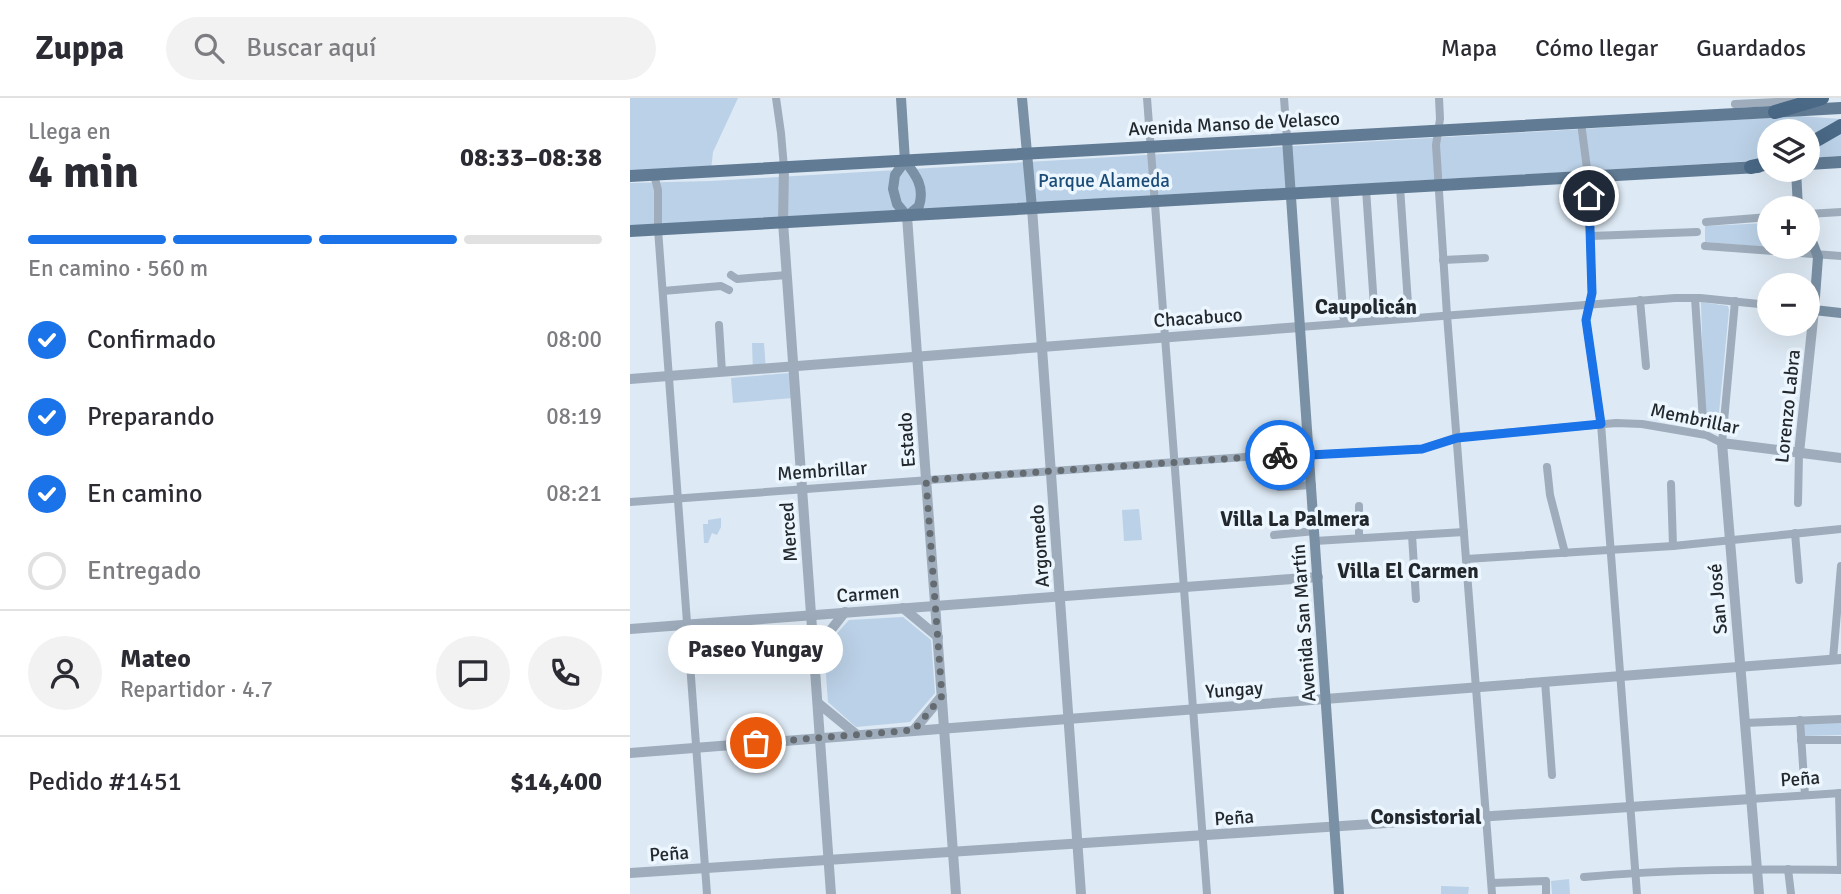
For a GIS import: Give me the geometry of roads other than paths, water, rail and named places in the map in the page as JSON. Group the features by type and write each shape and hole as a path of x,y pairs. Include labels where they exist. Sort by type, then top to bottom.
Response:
{"highway":[{"path":"1775,112 1822,98"},
{"path":"1820,138 1841,125"},
{"path":"1751,167 1757,166"}],"main road":[{"path":"901,98 905,161 895,175 893,189 897,204 907,216"},
{"name":"Argomedo","path":"1022,98 1032,208"},
{"name":"Avenida Manso de Velasco","path":"630,176 1581,123 1735,105 1775,112 1841,108"},
{"name":"Avenida San Martín","path":"1287,139 1339,894"},
{"name":"Estado","path":"905,161 918,179 921,189 919,206 907,216"},
{"path":"1820,163 1841,162"},
{"path":"630,231 1751,167"},
{"path":"1820,311 1841,313"}],"street":[{"path":"775,98 783,168"},
{"path":"1147,98 1207,894"},
{"path":"1284,98 1287,139"},
{"path":"1439,98 1440,119 1436,145 1438,186 1492,894"},
{"path":"1735,105 1814,98"},
{"path":"1581,123 1588,176 1591,236 1592,293 1586,320 1601,424 1637,894"},
{"name":"Merced","path":"783,168 783,222 831,894"},
{"path":"654,175 658,190 658,229 706,894"},
{"path":"1400,187 1409,318"},
{"path":"1366,189 1375,321"},
{"path":"1334,190 1344,323"},
{"name":"Argomedo","path":"1032,208 1082,894"},
{"path":"1820,213 1841,212"},
{"name":"Estado","path":"907,216 956,894"},
{"path":"1706,222 1757,217"},
{"path":"1591,236 1697,232"},
{"path":"1705,246 1757,249"},
{"path":"1820,253 1841,256"},
{"path":"1443,260 1485,258"},
{"path":"731,275 737,279 787,275"},
{"path":"663,291 721,286 729,290"},
{"path":"1695,298 1703,421"},
{"name":"Chacabuco","path":"630,379 1640,300 1695,298 1757,304"},
{"path":"1640,300 1646,366"},
{"name":"San José","path":"1735,301 1723,443 1759,894"},
{"path":"719,325 722,372"},
{"name":"Lorenzo Labra","path":"1798,503 1799,453 1809,336"},
{"name":"Membrillar","path":"630,502 1301,453 1310,455 1422,449 1457,438 1601,424 1651,425 1706,435 1723,443 1841,458"},
{"path":"1546,467 1550,495 1565,553"},
{"path":"1279,487 1312,485"},
{"path":"1671,485 1673,545"},
{"path":"1359,506 1359,538"},
{"path":"1466,559 1730,541 1841,529"},
{"path":"1274,535 1359,538 1464,532"},
{"path":"1795,533 1800,580"},
{"path":"1412,535 1416,600"},
{"path":"1837,659 1841,566"},
{"name":"Carmen","path":"630,629 1318,577"},
{"path":"903,608 938,636"},
{"path":"815,650 845,612"},
{"name":"Yungay","path":"630,753 1837,659"},
{"path":"1545,681 1552,775"},
{"path":"914,730 942,696"},
{"path":"818,703 857,735"},
{"path":"1745,723 1841,719"},
{"path":"1800,720 1805,795"},
{"path":"1801,740 1841,740"},
{"path":"1584,877 1636,872 1841,870 1840,793"},
{"name":"Peña","path":"630,873 1840,793"},
{"path":"1788,869 1791,894"},
{"path":"1492,883 1546,881 1546,894"}],"place":[{"name":"Paseo Yungay","path":"756,743"}],"district":[{"name":"Caupolicán","path":"1366,307"},
{"name":"Villa La Palmera","path":"1295,519"},
{"name":"Villa El Carmen","path":"1408,571"},
{"name":"Consistorial","path":"1426,817"}],"park label":[{"name":"Parque Alameda","path":"1104,180"}]}
